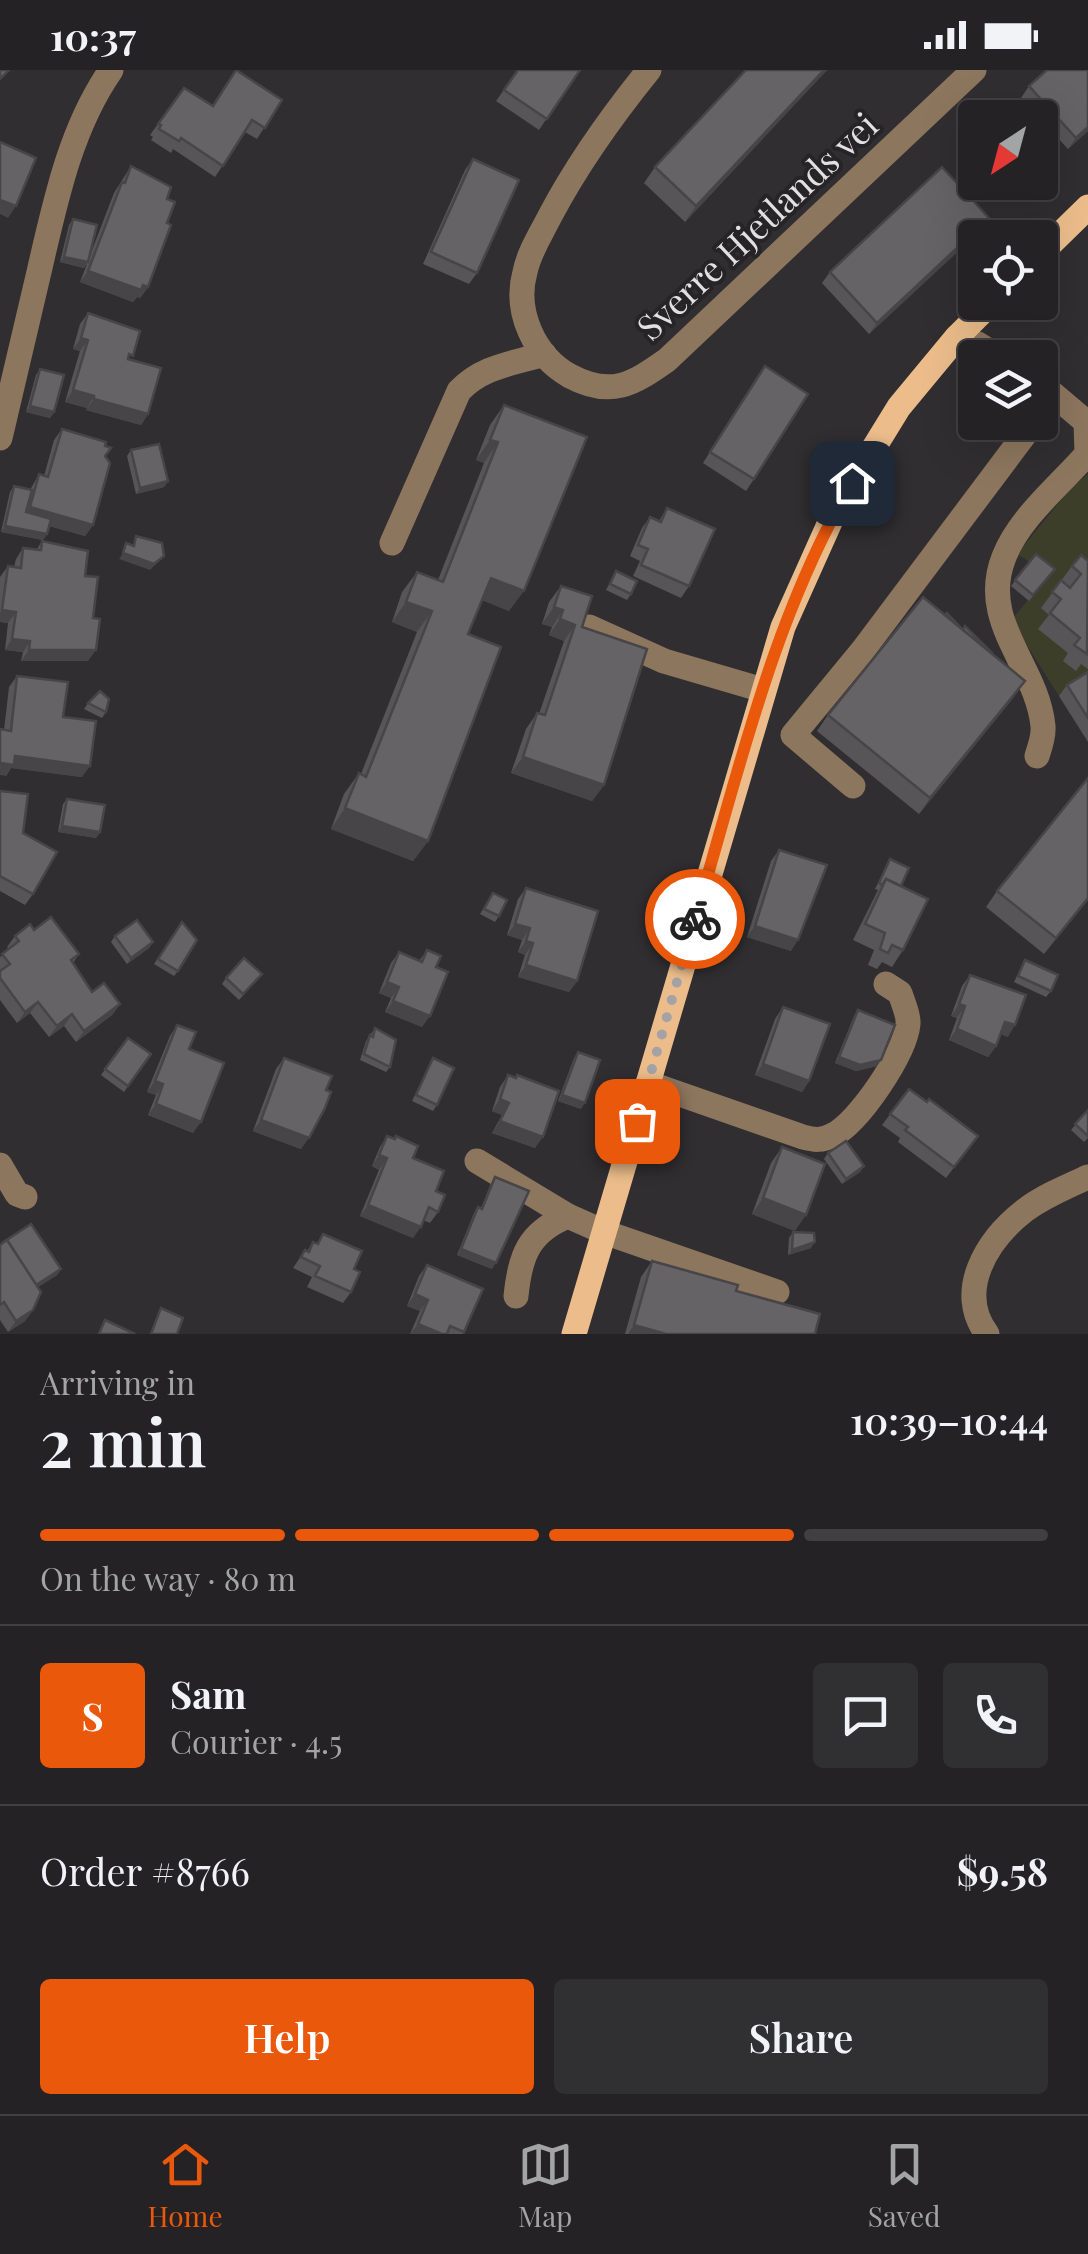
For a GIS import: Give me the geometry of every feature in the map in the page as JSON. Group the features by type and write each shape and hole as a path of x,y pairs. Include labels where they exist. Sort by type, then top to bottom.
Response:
{"main road":[{"path":"1058,236 1088,207"},
{"path":"574,1334 783,626 835,511 899,407 974,320"}],"street":[{"path":"0,438 56,198 73,145 98,88 112,70"},
{"name":"Sverre Hjetlands vei","path":"648,70 576,166 524,273 521,303 530,333 561,371 586,385 631,385 668,360 974,70"},
{"path":"957,337 966,340"},
{"path":"392,543 459,392 474,376 498,365 544,354"},
{"path":"1037,756 1044,730 1040,708 1030,676 1006,637 996,606 1004,556 1022,526 1087,454 1086,422 1058,404"},
{"path":"793,735 864,650 1021,440"},
{"path":"588,627 664,660 762,690"},
{"path":"752,724 793,735 853,786"},
{"path":"648,1084 802,1138 830,1138 869,1098 897,1056 908,1022 900,994 886,984"},
{"path":"477,1161 568,1216 604,1232 777,1292"},
{"path":"0,1165 17,1194 25,1197"},
{"path":"987,1334 972,1305 972,1289 996,1239 1025,1210 1088,1176"},
{"path":"516,1296 518,1272 530,1245 545,1225 568,1216"}],"green space":[{"path":"1088,474 1088,742 1011,620 1050,575 1017,554 1070,489"}],"building":[{"path":"236,70 282,100 265,128 252,120 223,166 181,138 179,141 159,129 158,124 184,88 213,106"},
{"path":"518,70 580,70 547,119 504,90"},
{"path":"746,70 824,70 696,206 655,167"},
{"path":"1047,70 1088,70 1088,127 1076,138 1058,118 1058,100 1042,100 1029,86"},
{"path":"0,142 36,158 16,206 0,200"},
{"path":"473,159 519,180 477,273 431,252"},
{"path":"131,166 171,187 167,199 175,202 167,223 171,225 148,287 143,285 141,290 88,271"},
{"path":"942,167 958,184 958,200 972,200 989,218 958,220 958,247 877,323 830,272"},
{"path":"73,219 97,225 88,262 64,257"},
{"path":"88,313 140,331 133,356 129,354 128,359 161,368 148,414 73,390 88,340 81,338"},
{"path":"765,366 808,394 754,479 710,452"},
{"path":"40,369 64,375 54,412 30,406"},
{"path":"504,405 587,437 524,591 491,578 468,634 501,647 428,841 345,808 359,773 366,777 432,611 406,602 417,572 443,582 498,442 490,440"},
{"path":"62,429 106,442 105,446 111,448 105,456 110,463 93,525 30,507 39,474 48,477"},
{"path":"159,444 168,481 140,488 131,450"},
{"path":"14,486 32,490 26,512 51,519 47,534 5,526"},
{"path":"667,508 715,529 689,586 641,565 648,549 638,545 650,517 661,522"},
{"path":"136,536 162,543 164,556 154,564 123,553 126,543 134,546"},
{"path":"42,541 88,551 85,576 98,577 93,618 100,619 96,650 29,650 30,641 12,639 16,612 2,610 8,566 21,568 23,548 41,550"},
{"path":"1036,554 1055,569 1033,595 1015,580"},
{"path":"1081,555 1088,561 1087,654 1074,645 1080,638 1050,613 1061,599 1052,592 1061,580 1070,588 1081,574 1072,566"},
{"path":"616,571 637,581 631,594 610,584"},
{"path":"561,586 592,596 582,627 647,649 604,785 523,757 537,713 545,715 575,625 560,619 563,610 554,607"},
{"path":"923,597 1025,681 930,798 828,715"},
{"path":"965,626 993,654 963,630"},
{"path":"1088,672 1088,718 1067,685"},
{"path":"17,676 68,682 63,717 96,721 90,766 15,756 14,765 0,763 0,729 11,731"},
{"path":"100,691 109,699 106,712 88,703"},
{"path":"1088,778 1088,898 1056,938 997,891"},
{"path":"0,791 28,794 23,833 57,852 33,894 0,876"},
{"path":"67,799 105,805 100,832 62,826"},
{"path":"779,850 827,865 798,940 755,926"},
{"path":"890,859 909,868 901,886 886,879 882,885 879,883"},
{"path":"886,879 928,899 903,950 892,945 888,953 880,949 885,933 865,924"},
{"path":"526,888 598,911 577,981 526,965 533,943 526,941 530,928 515,924"},
{"path":"493,893 507,900 499,916 484,909"},
{"path":"51,917 79,954 71,960 92,992 104,983 120,1004 84,1031 72,1014 57,1026 38,1002 25,1012 0,978 0,971 10,964 2,954 19,941 15,936 30,924 34,930"},
{"path":"137,920 153,942 131,958 115,936"},
{"path":"182,922 197,940 178,971 158,959"},
{"path":"427,950 441,956 436,967 448,972 430,1016 393,1001 399,987 387,982 399,952 422,962"},
{"path":"244,958 262,974 243,994 226,978"},
{"path":"1025,960 1058,975 1051,991 1018,976"},
{"path":"970,975 1026,995 1015,1025 1005,1022 996,1046 957,1029 965,1006 959,1004"},
{"path":"783,1007 830,1024 809,1081 763,1064"},
{"path":"858,1010 895,1025 881,1060 860,1065 839,1057"},
{"path":"177,1025 196,1032 189,1049 224,1063 201,1122 156,1104 163,1084 155,1081"},
{"path":"375,1028 396,1040 390,1067 364,1054"},
{"path":"128,1038 151,1054 128,1086 105,1069"},
{"path":"578,1052 600,1060 585,1103 562,1095"},
{"path":"284,1058 332,1076 326,1090 331,1092 309,1138 261,1120"},
{"path":"433,1058 454,1068 437,1105 416,1095"},
{"path":"508,1075 559,1091 543,1137 500,1121 509,1103 500,1099"},
{"path":"909,1089 978,1136 954,1167 890,1114"},
{"path":"1088,1110 1088,1136 1075,1124"},
{"path":"387,1136 418,1146 413,1158 444,1171 436,1191 445,1195 438,1212 429,1207 421,1227 368,1205 387,1158 379,1155"},
{"path":"846,1141 864,1166 846,1179 828,1153"},
{"path":"782,1147 825,1164 806,1215 763,1198"},
{"path":"495,1177 529,1191 496,1263 461,1249"},
{"path":"31,1224 61,1269 36,1285 7,1240 2,1243"},
{"path":"793,1232 814,1233 815,1242 792,1250"},
{"path":"323,1234 362,1251 354,1269 360,1272 351,1292 315,1276 320,1266 301,1257 305,1250 309,1252 313,1242 318,1244"},
{"path":"7,1240 41,1292 33,1310 16,1321 4,1302 0,1305 0,1245"},
{"path":"652,1261 738,1285 736,1291 820,1314 815,1334 666,1334 634,1325"},
{"path":"427,1265 483,1289 464,1332 450,1326 447,1334 442,1334 418,1324 428,1300 415,1294"},
{"path":"161,1308 183,1318 177,1334 151,1334"},
{"path":"105,1320 135,1334 99,1334"}],"way so far":[{"path":"637,1121 695,919"}],"route":[{"path":"695,919 783,626 835,511 852,483"}]}
